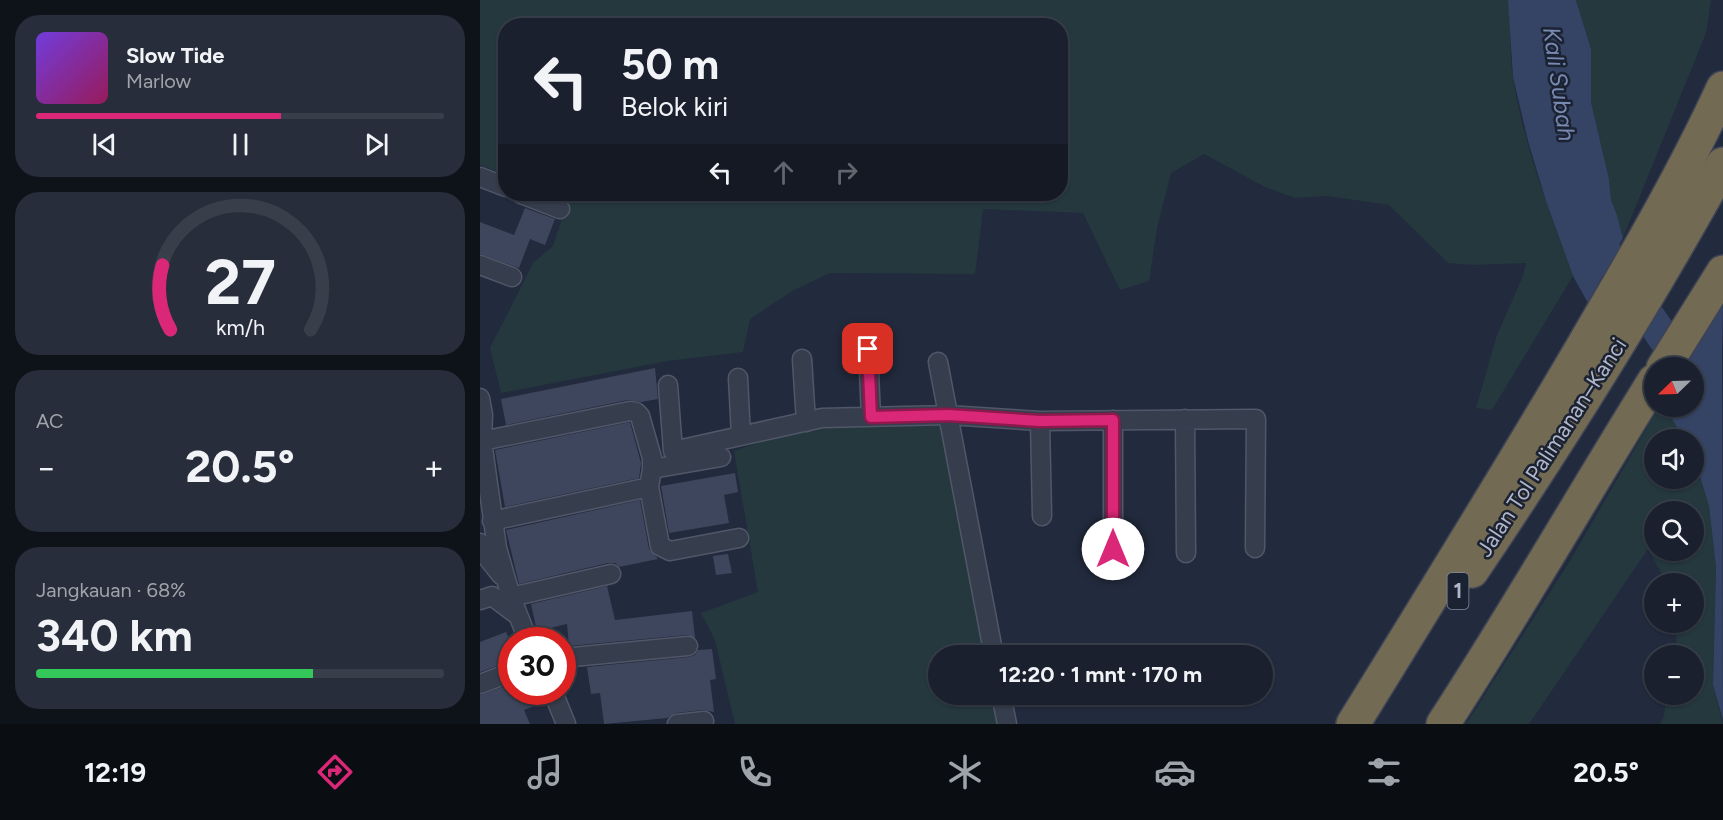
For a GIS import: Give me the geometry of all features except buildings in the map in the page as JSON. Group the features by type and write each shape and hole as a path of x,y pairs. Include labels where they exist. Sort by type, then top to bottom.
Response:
{"highway":[{"path":"1675,219 1702,133 1723,88"},
{"path":"1353,724 1538,449 1675,219 1723,164"},
{"path":"1670,357 1723,272"},
{"path":"1443,724 1500,635 1644,397"},
{"name":"Jalan Tol Palimanan–Kanci","path":"1368,724 1538,449"}],"street":[{"path":"480,177 498,184"},
{"path":"540,201 560,208"},
{"path":"480,265 512,278"},
{"path":"868,349 871,417"},
{"path":"802,359 806,422"},
{"path":"938,362 991,645"},
{"path":"738,378 741,436"},
{"path":"668,386 673,451 822,418 948,415 1040,421 1256,419 1255,548"},
{"path":"480,398 483,415 481,432 487,512 509,590 523,627"},
{"path":"481,432 636,412 640,416 650,449 652,469 649,487 660,546 663,550 670,551 739,538"},
{"path":"1185,419 1186,553"},
{"path":"1113,420 1113,549"},
{"path":"1040,421 1042,516"},
{"path":"652,469 721,457"},
{"path":"487,512 649,487"},
{"path":"480,543 509,590"},
{"path":"509,590 611,574"},
{"path":"480,600 492,596 519,616"},
{"path":"576,657 688,646"},
{"path":"480,684 498,677"},
{"path":"558,705 566,724"},
{"path":"1003,705 1007,724"},
{"path":"676,724 704,721"}],"shaded area":[{"path":"480,0 1508,0 1513,78 1524,129 1538,178 1573,276 1492,410 1476,408 1497,335 1523,276 1526,263 1472,265 1448,263 1389,205 1328,196 1295,198 1265,187 1204,154 1171,173 1157,228 1149,281 1120,290 1083,213 983,209 975,274 830,273 792,291 750,319 743,352 667,361 501,393 490,348 533,263 553,246 568,201 1068,201 1068,18 498,18 498,172 480,165"},
{"path":"1576,0 1711,0 1706,33 1623,238 1611,200 1609,179 1591,102 1591,49"},
{"path":"1653,417 1671,417 1678,429 1646,429"},
{"path":"930,420 942,425 984,645 928,645 928,705 995,705 998,724 735,724 715,640 701,613 758,592 734,451 804,427"},
{"path":"1644,433 1644,489 1704,489 1709,506 1716,568 1713,685 1723,724 1660,724 1666,705 1704,705 1704,645 1676,645 1677,633 1704,633 1704,573 1661,573 1655,561 1704,561 1704,501 1644,501 1644,555 1529,724 1466,724 1568,564"}],"water":[{"name":"Kali Subah","path":"1508,0 1576,0 1591,49 1591,102 1609,179 1611,200 1623,238 1588,303 1573,276 1546,201 1528,141 1513,77"},
{"path":"1723,305 1723,720 1713,685 1716,568 1709,506 1704,489 1704,429 1678,429 1671,417 1704,417 1704,357 1689,357"}],"waterway":[{"path":"1590,222 1595,237 1677,357"}],"route":[{"path":"868,349 871,417 948,415 1040,421 1113,420 1113,549"}]}
